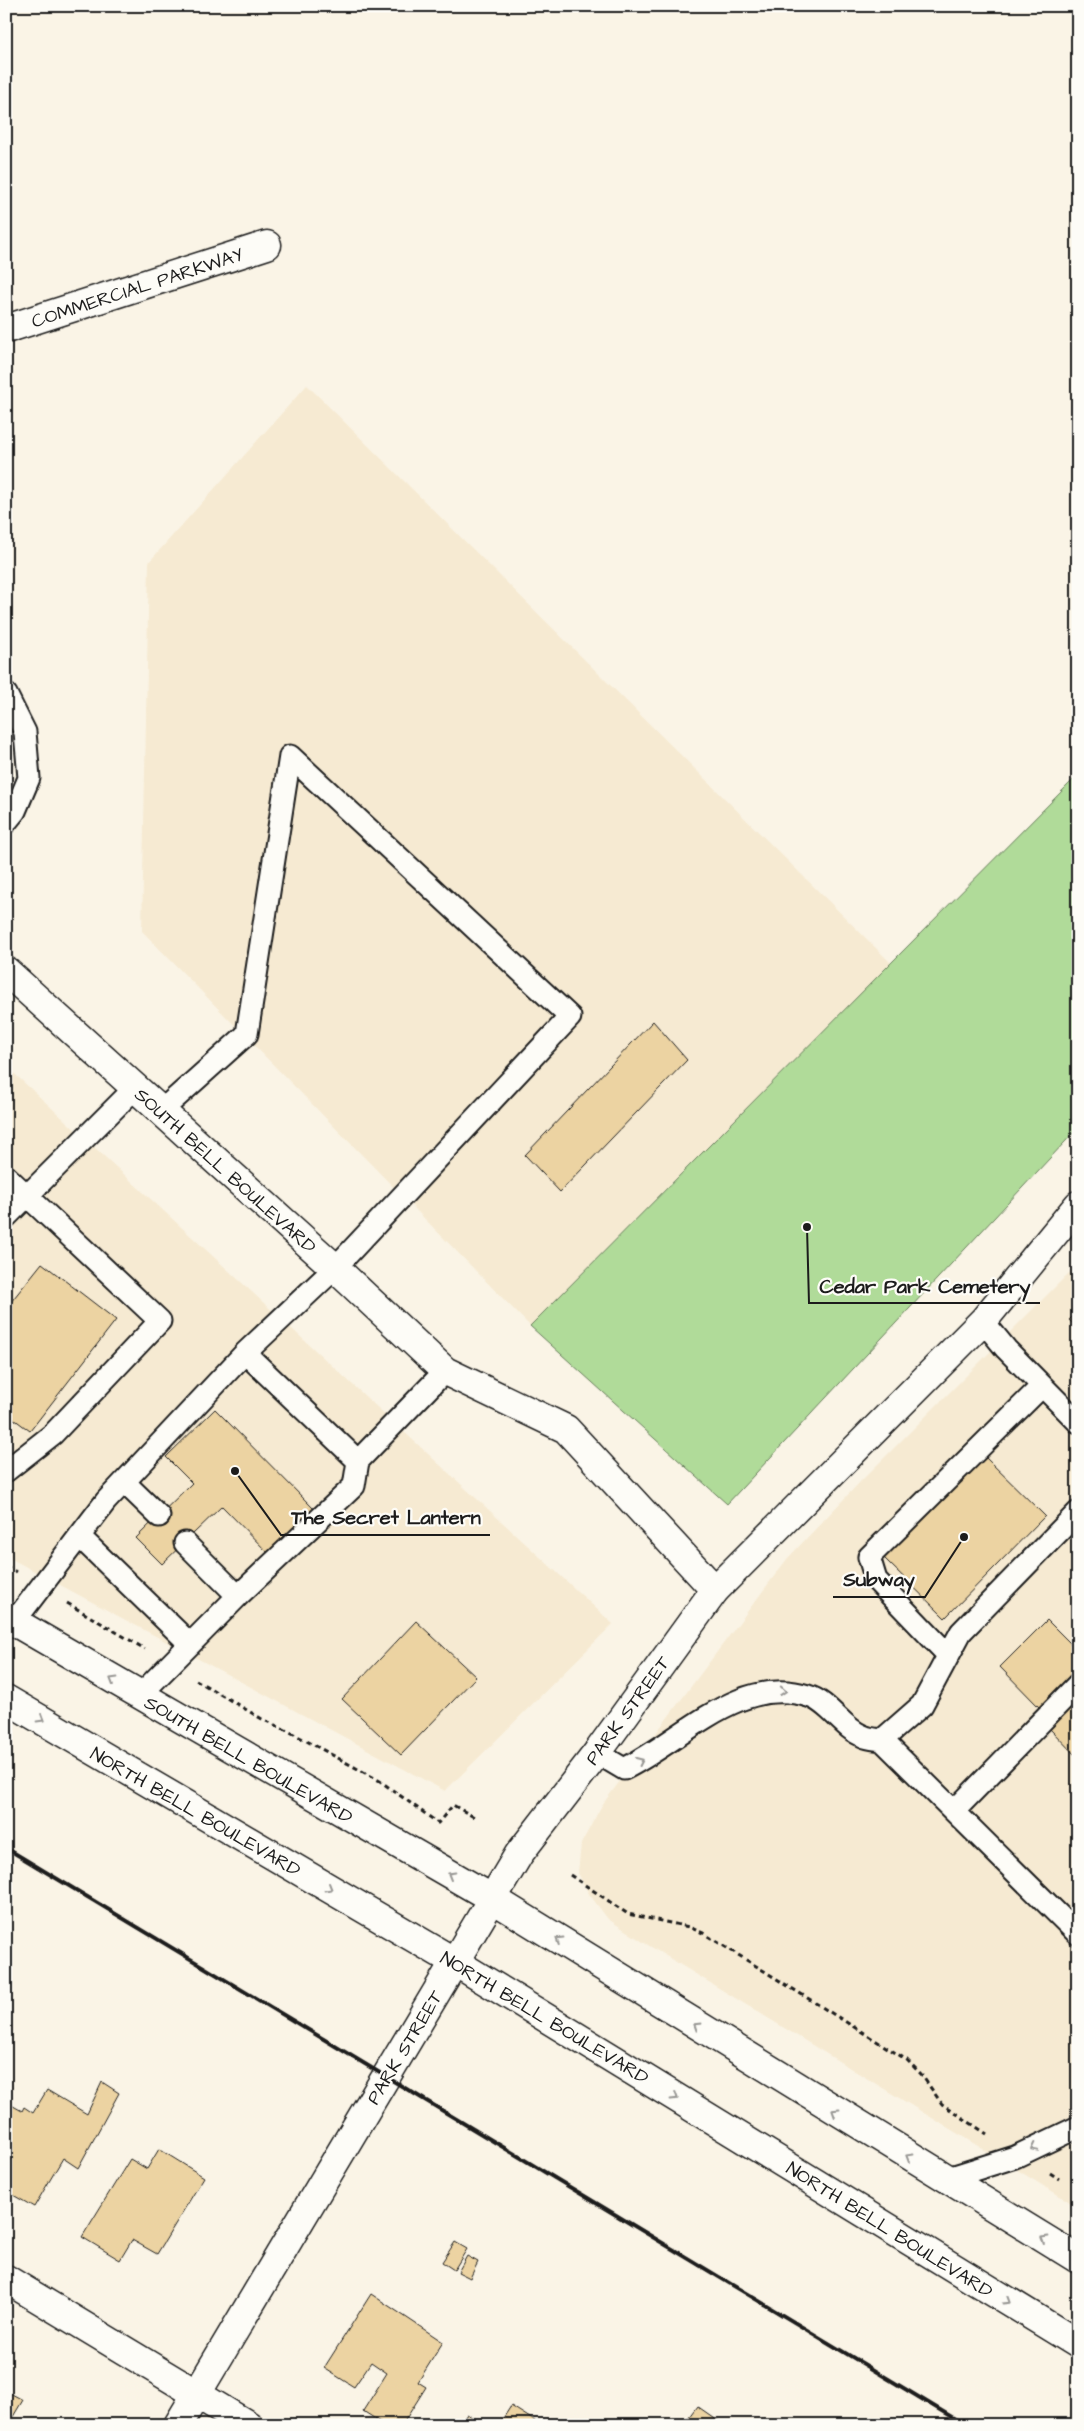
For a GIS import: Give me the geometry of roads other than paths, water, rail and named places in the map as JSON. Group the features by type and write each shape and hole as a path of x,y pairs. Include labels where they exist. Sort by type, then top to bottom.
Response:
{"street":[{"name":"COMMERCIAL PARKWAY","path":"6,329 267,245"},
{"name":"SOUTH BELL BOULEVARD","path":"6,971 445,1371 566,1428 715,1590"},
{"name":"PARK STREET","path":"178,2425 454,1962 494,1899 519,1854 597,1753 715,1590 983,1320 1078,1206"},
{"name":"SOUTH BELL BOULEVARD","path":"10,1619 139,1696 494,1899"},
{"name":"NORTH BELL BOULEVARD","path":"6,1698 454,1962 1078,2344"},
{"path":"494,1899 945,2179 1078,2259"},
{"path":"6,2279 248,2425"}],"lane":[{"path":"6,694 25,732 29,778 15,811 6,822"},
{"path":"10,1619 40,1587 106,1501 245,1353 334,1268 570,1018 290,756 247,1034 161,1112"},
{"path":"6,1217 135,1088"},
{"path":"6,1176 160,1321 53,1434 6,1471"},
{"path":"983,1320 1006,1349 1078,1422"},
{"path":"245,1353 358,1461"},
{"path":"139,1696 238,1596 354,1486 358,1461 445,1371"},
{"path":"948,1655 876,1580 869,1557 1042,1386"},
{"path":"124,1482 158,1516"},
{"path":"882,1740 922,1705 961,1632 1078,1512"},
{"path":"79,1536 190,1644"},
{"path":"185,1543 238,1596"},
{"path":"955,1810 1078,1684"},
{"path":"597,1753 624,1769 648,1757 697,1722 747,1696 780,1690 810,1696 863,1736 882,1740 955,1810 1078,1934"},
{"path":"945,2179 1015,2156 1078,2127"}],"railway":[{"path":"6,1848 965,2425"}],"place":[{"name":"Cedar Park Cemetery","path":"807,1227"},
{"name":"The Secret Lantern","path":"235,1471"},
{"name":"Subway","path":"964,1537"}]}
